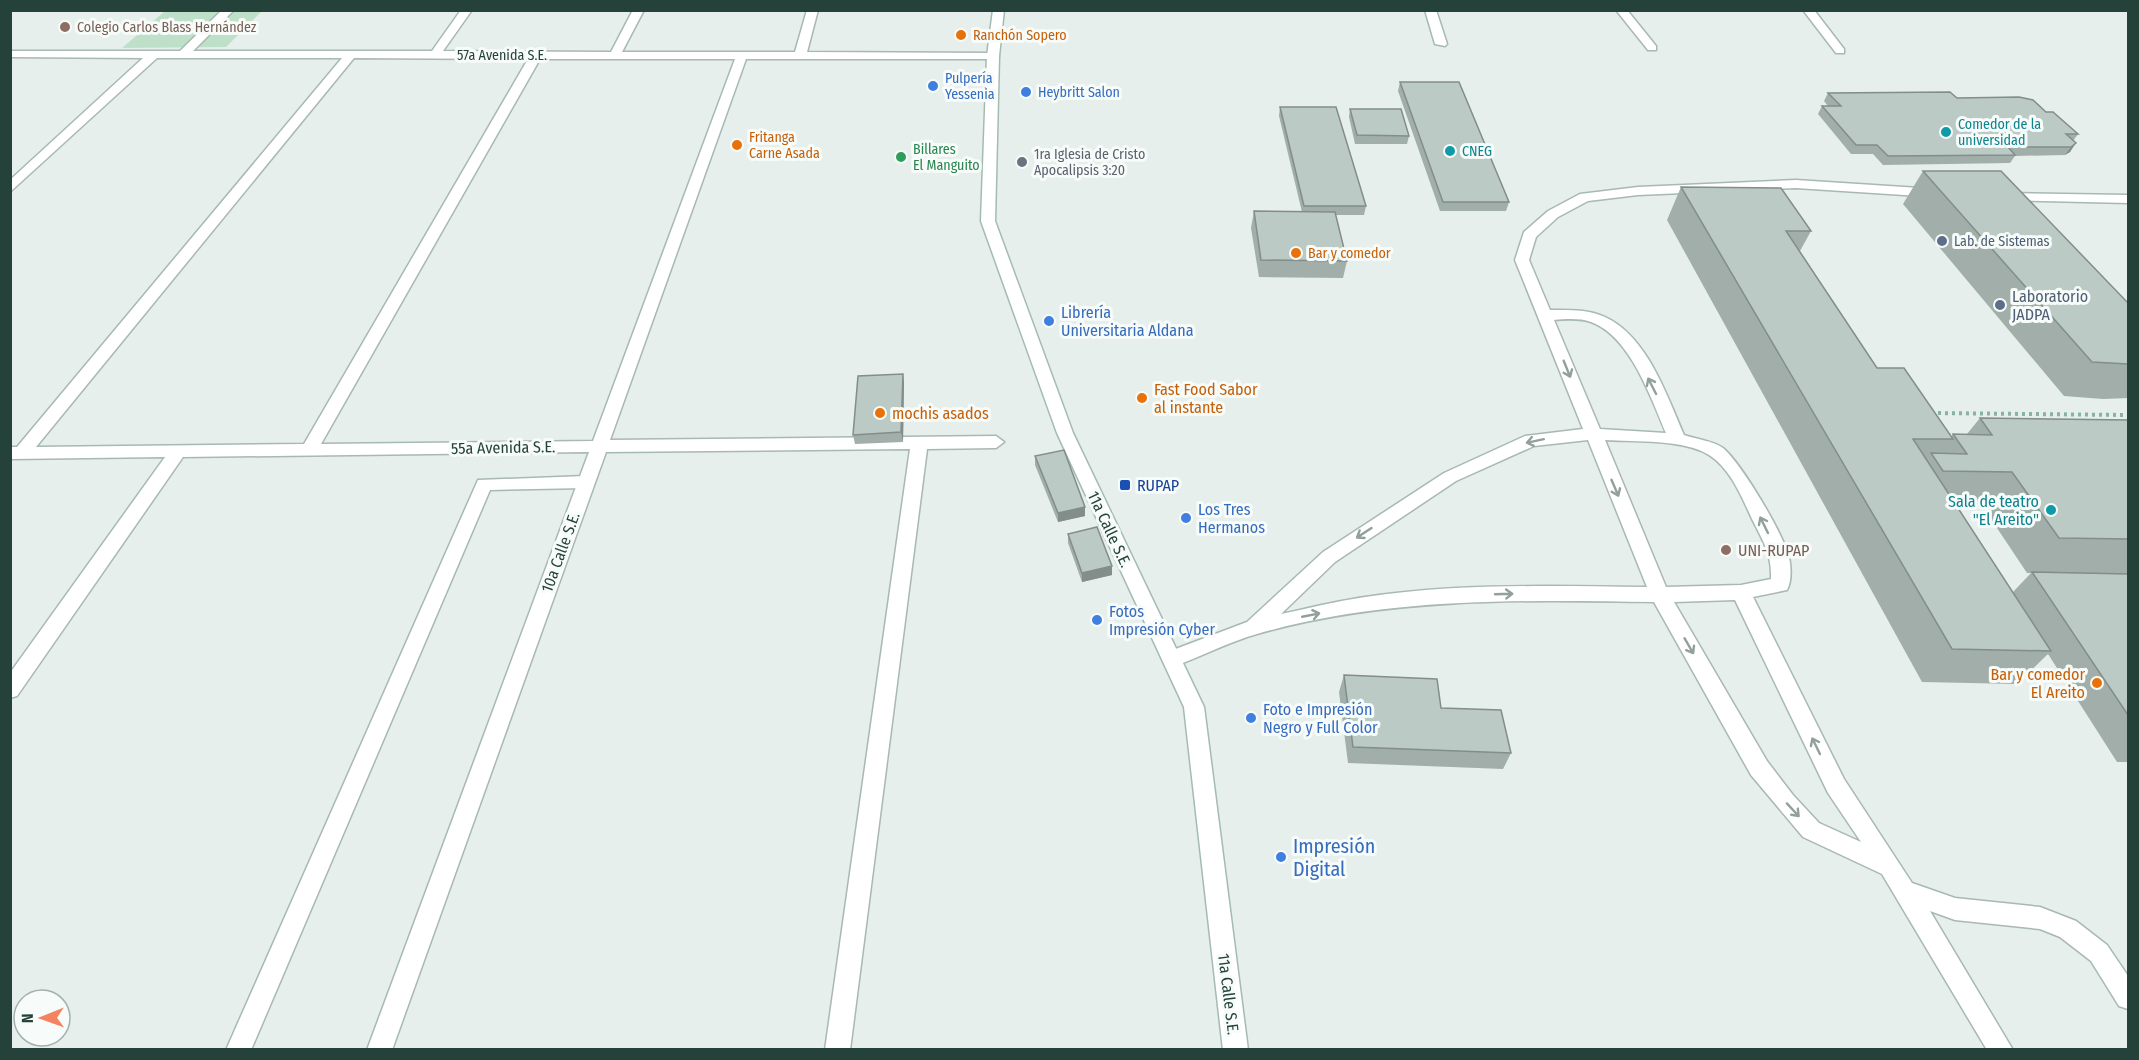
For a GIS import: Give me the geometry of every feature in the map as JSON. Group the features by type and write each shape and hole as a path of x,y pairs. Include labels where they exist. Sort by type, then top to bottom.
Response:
{"street":[{"path":"183,54 229,10"},
{"path":"435,55 467,10"},
{"path":"615,55 639,10"},
{"path":"800,56 813,10"},
{"name":"11a Calle S.E.","path":"999,10 993,56 988,221 1065,433 1194,707 1236,1050"},
{"path":"1430,10 1441,44"},
{"path":"1621,10 1652,48"},
{"path":"1808,10 1840,51"},
{"name":"57a Avenida S.E.","path":"10,54 993,56"},
{"path":"10,188 154,54"},
{"path":"16,453 351,55"},
{"path":"309,450 536,55"},
{"name":"10a Calle S.E.","path":"379,1050 742,55"},
{"path":"1890,867 1811,830 1785,802 1760,768 1660,595 1522,260 1529,235 1553,214 1585,197 1638,191 1796,184 1954,194"},
{"path":"1985,196 2128,199"},
{"path":"1545,315 1601,320 1622,336 1635,354 1677,439"},
{"path":"1172,659 1254,627 1365,604 1449,596 1557,593 1660,595 1741,592 1780,585 1782,561 1752,499 1730,464 1714,450 1677,439 1593,434 1531,440 1450,477 1329,557 1254,627"},
{"name":"55a Avenida S.E.","path":"16,453 996,442"},
{"path":"837,1050 919,443"},
{"path":"10,690 178,452"},
{"path":"238,1050 484,484 585,482"},
{"path":"1741,592 1836,786 1890,867 2001,1050"},
{"path":"1905,891 1955,909 2040,918 2068,928 2099,953 2128,997"}],"path":[{"path":"1920,412 2038,417 2128,415"}],"green space":[{"path":"165,11 262,11 226,47 122,48"}],"building":[{"name":"CNEG","path":"1400,82 1459,82 1509,202 1443,202"},
{"name":"Comedor de la universidad","path":"1950,92 1957,98 2019,97 2033,100 2046,112 2053,112 2078,134 2066,134 2076,143 2071,147 2008,147 2015,155 1888,156 1877,145 1856,145 1822,106 1841,106 1828,93"},
{"path":"1280,107 1336,107 1366,206 1304,206"},
{"path":"1350,109 1401,109 1409,136 1357,135"},
{"path":"1923,171 2001,171 2128,303 2128,364 2092,362"},
{"path":"1681,187 1781,188 1811,231 1786,231 1877,368 1904,368 1953,439 1913,439 2051,651 1952,649"},
{"path":"1254,211 1335,212 1347,261 1261,260"},
{"name":"mochis asados","path":"903,374 901,432 853,435 858,376"},
{"path":"1980,418 2128,420 2128,539 2059,538 2012,472 1943,471 1931,453 1967,454 1953,434 1992,435"},
{"path":"1064,450 1085,507 1058,513 1035,456"},
{"path":"1097,527 1112,566 1082,573 1068,534"},
{"path":"2032,572 2128,574 2128,715"},
{"path":"1344,675 1437,679 1441,708 1501,710 1511,753 1353,747"}],"place":[{"name":"Colegio Carlos Blass Hernández","path":"65,27"},
{"name":"Ranchón Sopero","path":"961,35"},
{"name":"Pulpería Yessenia","path":"933,86"},
{"name":"Heybritt Salon","path":"1026,92"},
{"name":"Comedor de la universidad","path":"1946,132"},
{"name":"Fritanga Carne Asada","path":"737,145"},
{"name":"CNEG","path":"1450,151"},
{"name":"Billares El Manguito","path":"901,157"},
{"name":"1ra Iglesia de Cristo Apocalipsis 3:20","path":"1022,162"},
{"name":"Lab. de Sistemas","path":"1942,241"},
{"name":"Bar y comedor","path":"1296,253"},
{"name":"Laboratorio JADPA","path":"2000,305"},
{"name":"Librería Universitaria Aldana","path":"1049,321"},
{"name":"Fast Food Sabor al instante","path":"1142,398"},
{"name":"mochis asados","path":"880,413"},
{"name":"RUPAP","path":"1125,485"},
{"name":"Sala de teatro \"El Areito\"","path":"2051,510"},
{"name":"Los Tres Hermanos","path":"1186,518"},
{"name":"UNI-RUPAP","path":"1726,550"},
{"name":"Fotos Impresión Cyber","path":"1097,620"},
{"name":"Bar y comedor El Areito","path":"2097,683"},
{"name":"Foto e Impresión Negro y Full Color","path":"1251,718"},
{"name":"Impresión Digital","path":"1281,857"}]}
